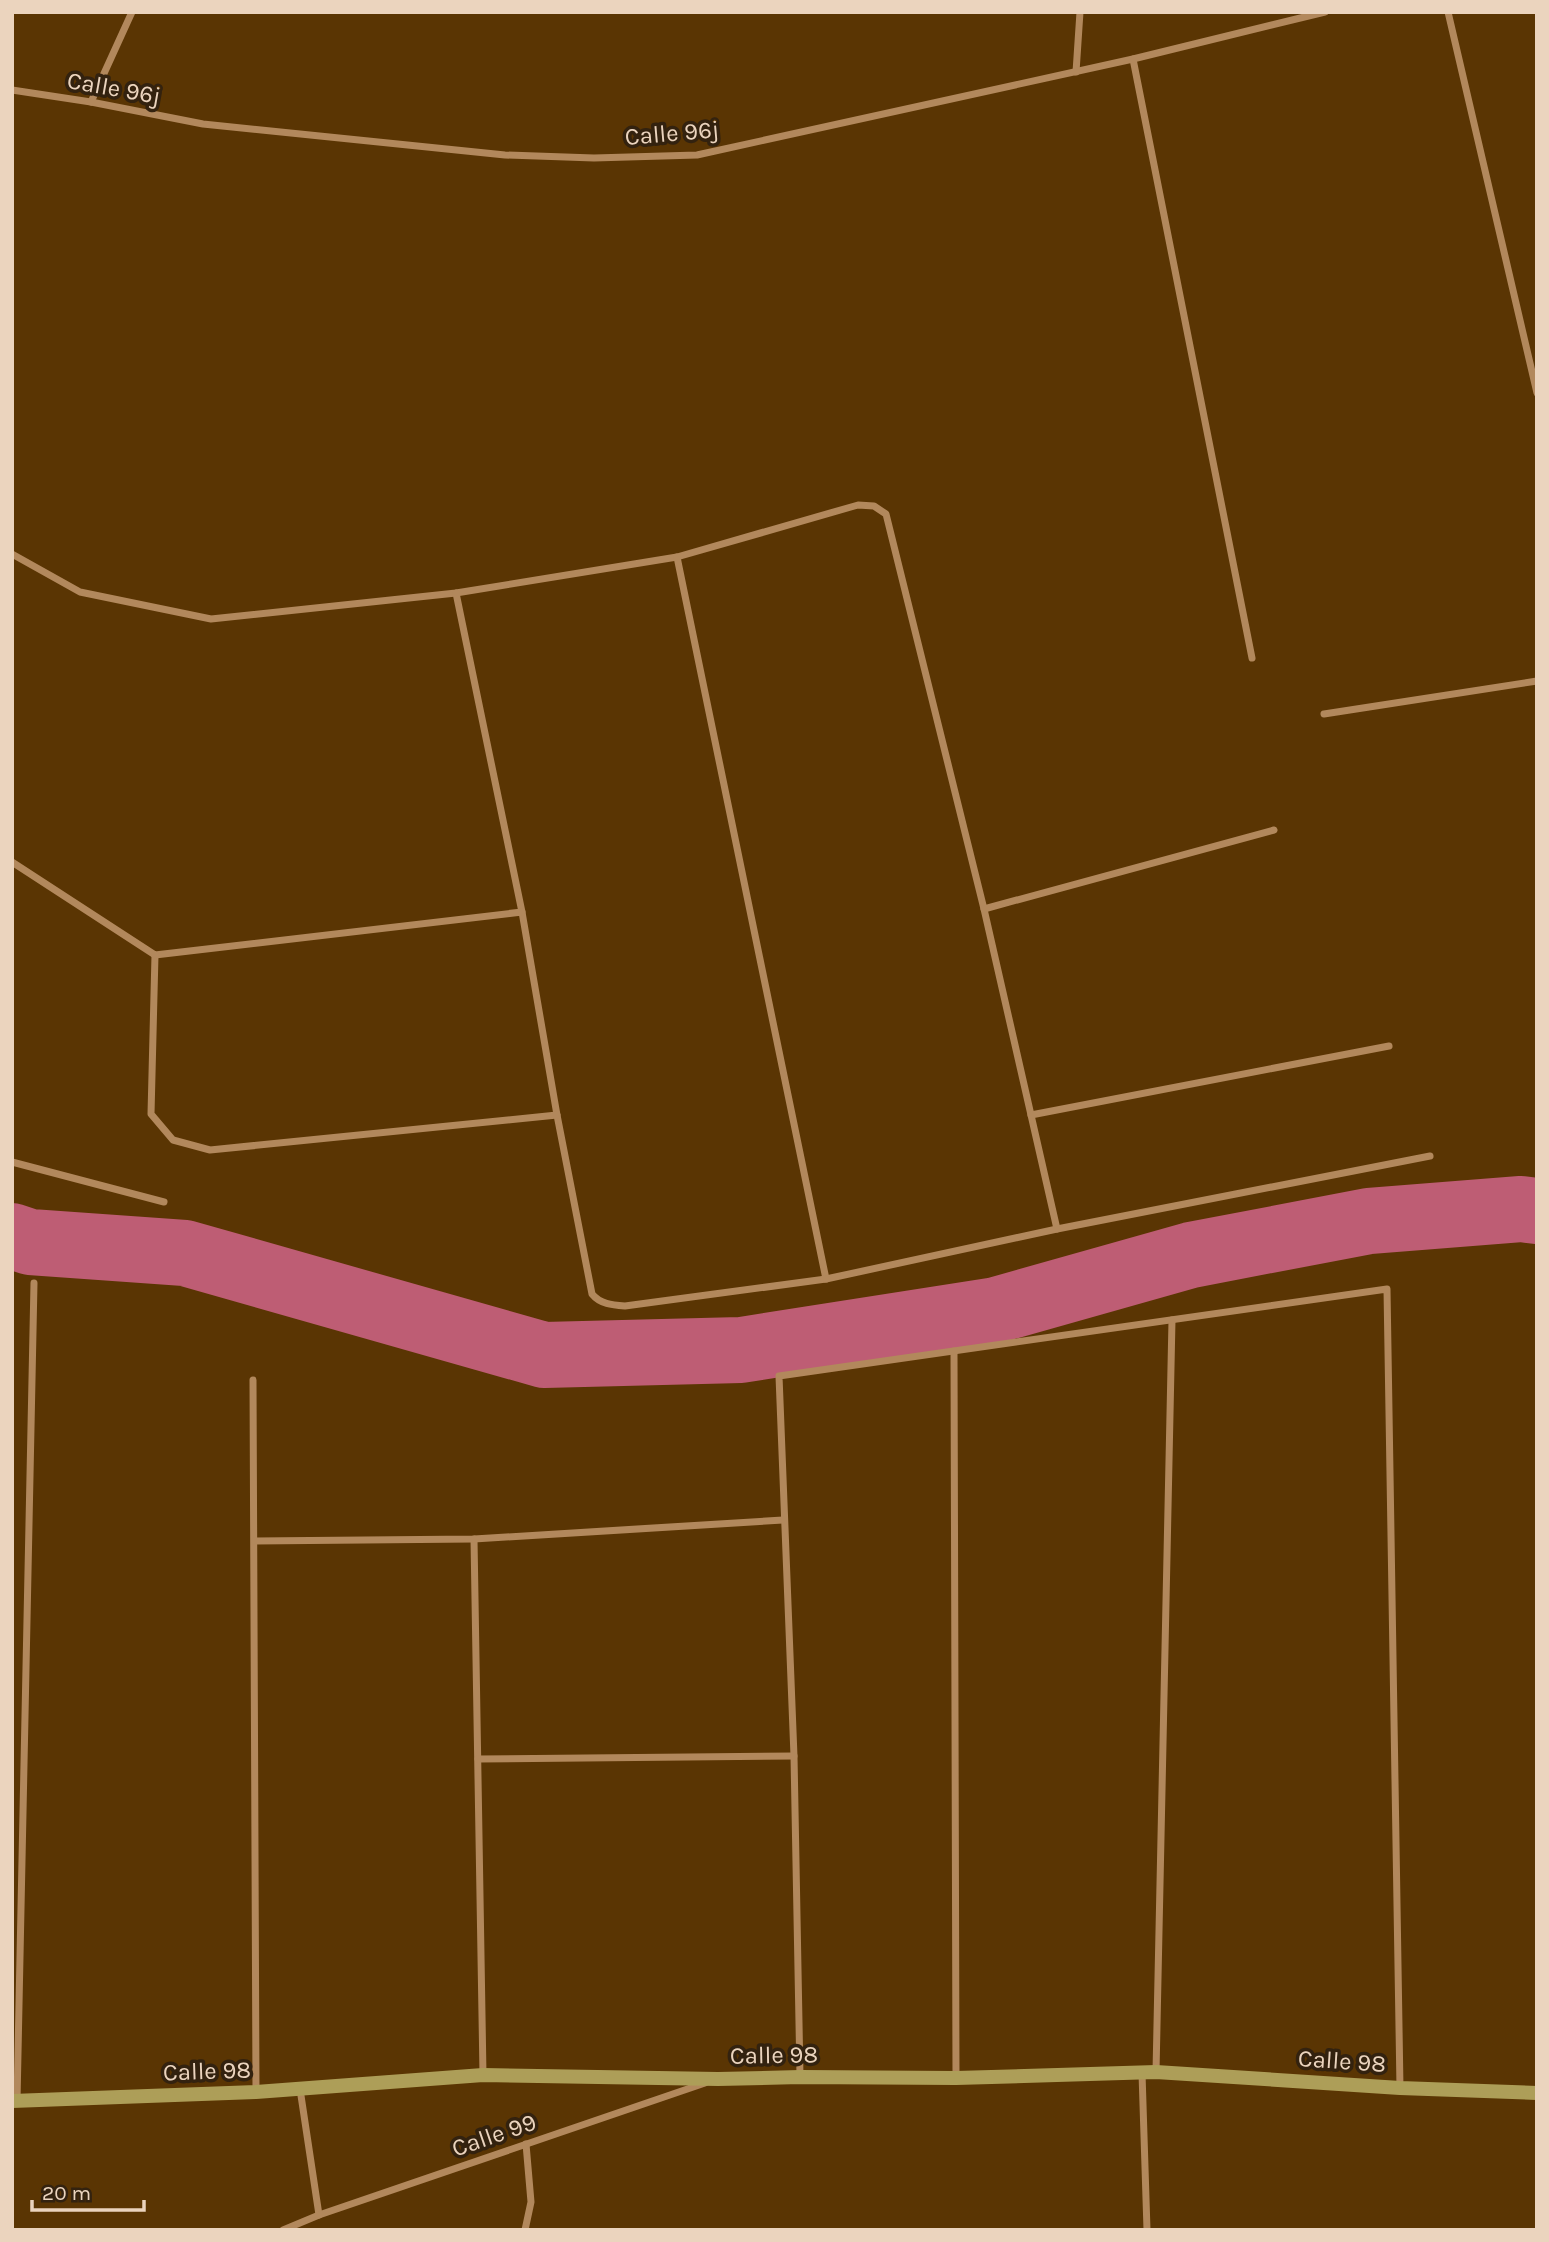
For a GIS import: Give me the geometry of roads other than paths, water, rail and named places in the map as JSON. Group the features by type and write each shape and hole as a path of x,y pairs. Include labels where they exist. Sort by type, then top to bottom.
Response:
{"street":[{"path":"92,102 132,12"},
{"path":"1076,72 1080,12"},
{"name":"Calle 96j","path":"12,90 92,102 203,124 505,155 594,158 697,155 1076,72 1325,12"},
{"path":"1448,12 1537,393"},
{"path":"1133,59 1252,658"},
{"path":"12,554 80,592 211,619 456,593 677,558 858,505 874,506 886,514 985,909 1057,1229"},
{"path":"677,558 826,1279"},
{"path":"456,593 522,912 557,1115 592,1294 597,1300 625,1306 826,1279 1057,1229 1430,1156"},
{"path":"1324,714 1537,681"},
{"path":"985,909 1275,830"},
{"path":"12,862 155,955 522,912"},
{"path":"155,955 151,1114 173,1140 210,1150 557,1115"},
{"path":"1031,1115 1389,1046"},
{"path":"12,1163 164,1202"},
{"path":"15,2101 34,1283"},
{"path":"800,2077 794,1756 779,1376 1387,1289 1400,2088"},
{"path":"1147,2230 1149,2072 1172,1320"},
{"path":"954,1351 956,2078"},
{"path":"253,1380 256,2092"},
{"path":"255,1541 474,1539 783,1520"},
{"path":"474,1539 483,2075"},
{"path":"478,1759 794,1756"},
{"name":"Calle 98","path":"15,2101 256,2092 483,2075 718,2079 956,2078 1149,2072 1400,2088 1537,2093"},
{"name":"Calle 99","path":"283,2230 319,2215 718,2079"},
{"path":"300,2089 319,2215"},
{"path":"525,2230 531,2202 526,2144"}],"waterway":[{"path":"12,1236 30,1242 185,1253 544,1355 741,1350 996,1310 1191,1255 1369,1221 1521,1209 1537,1211"}]}
